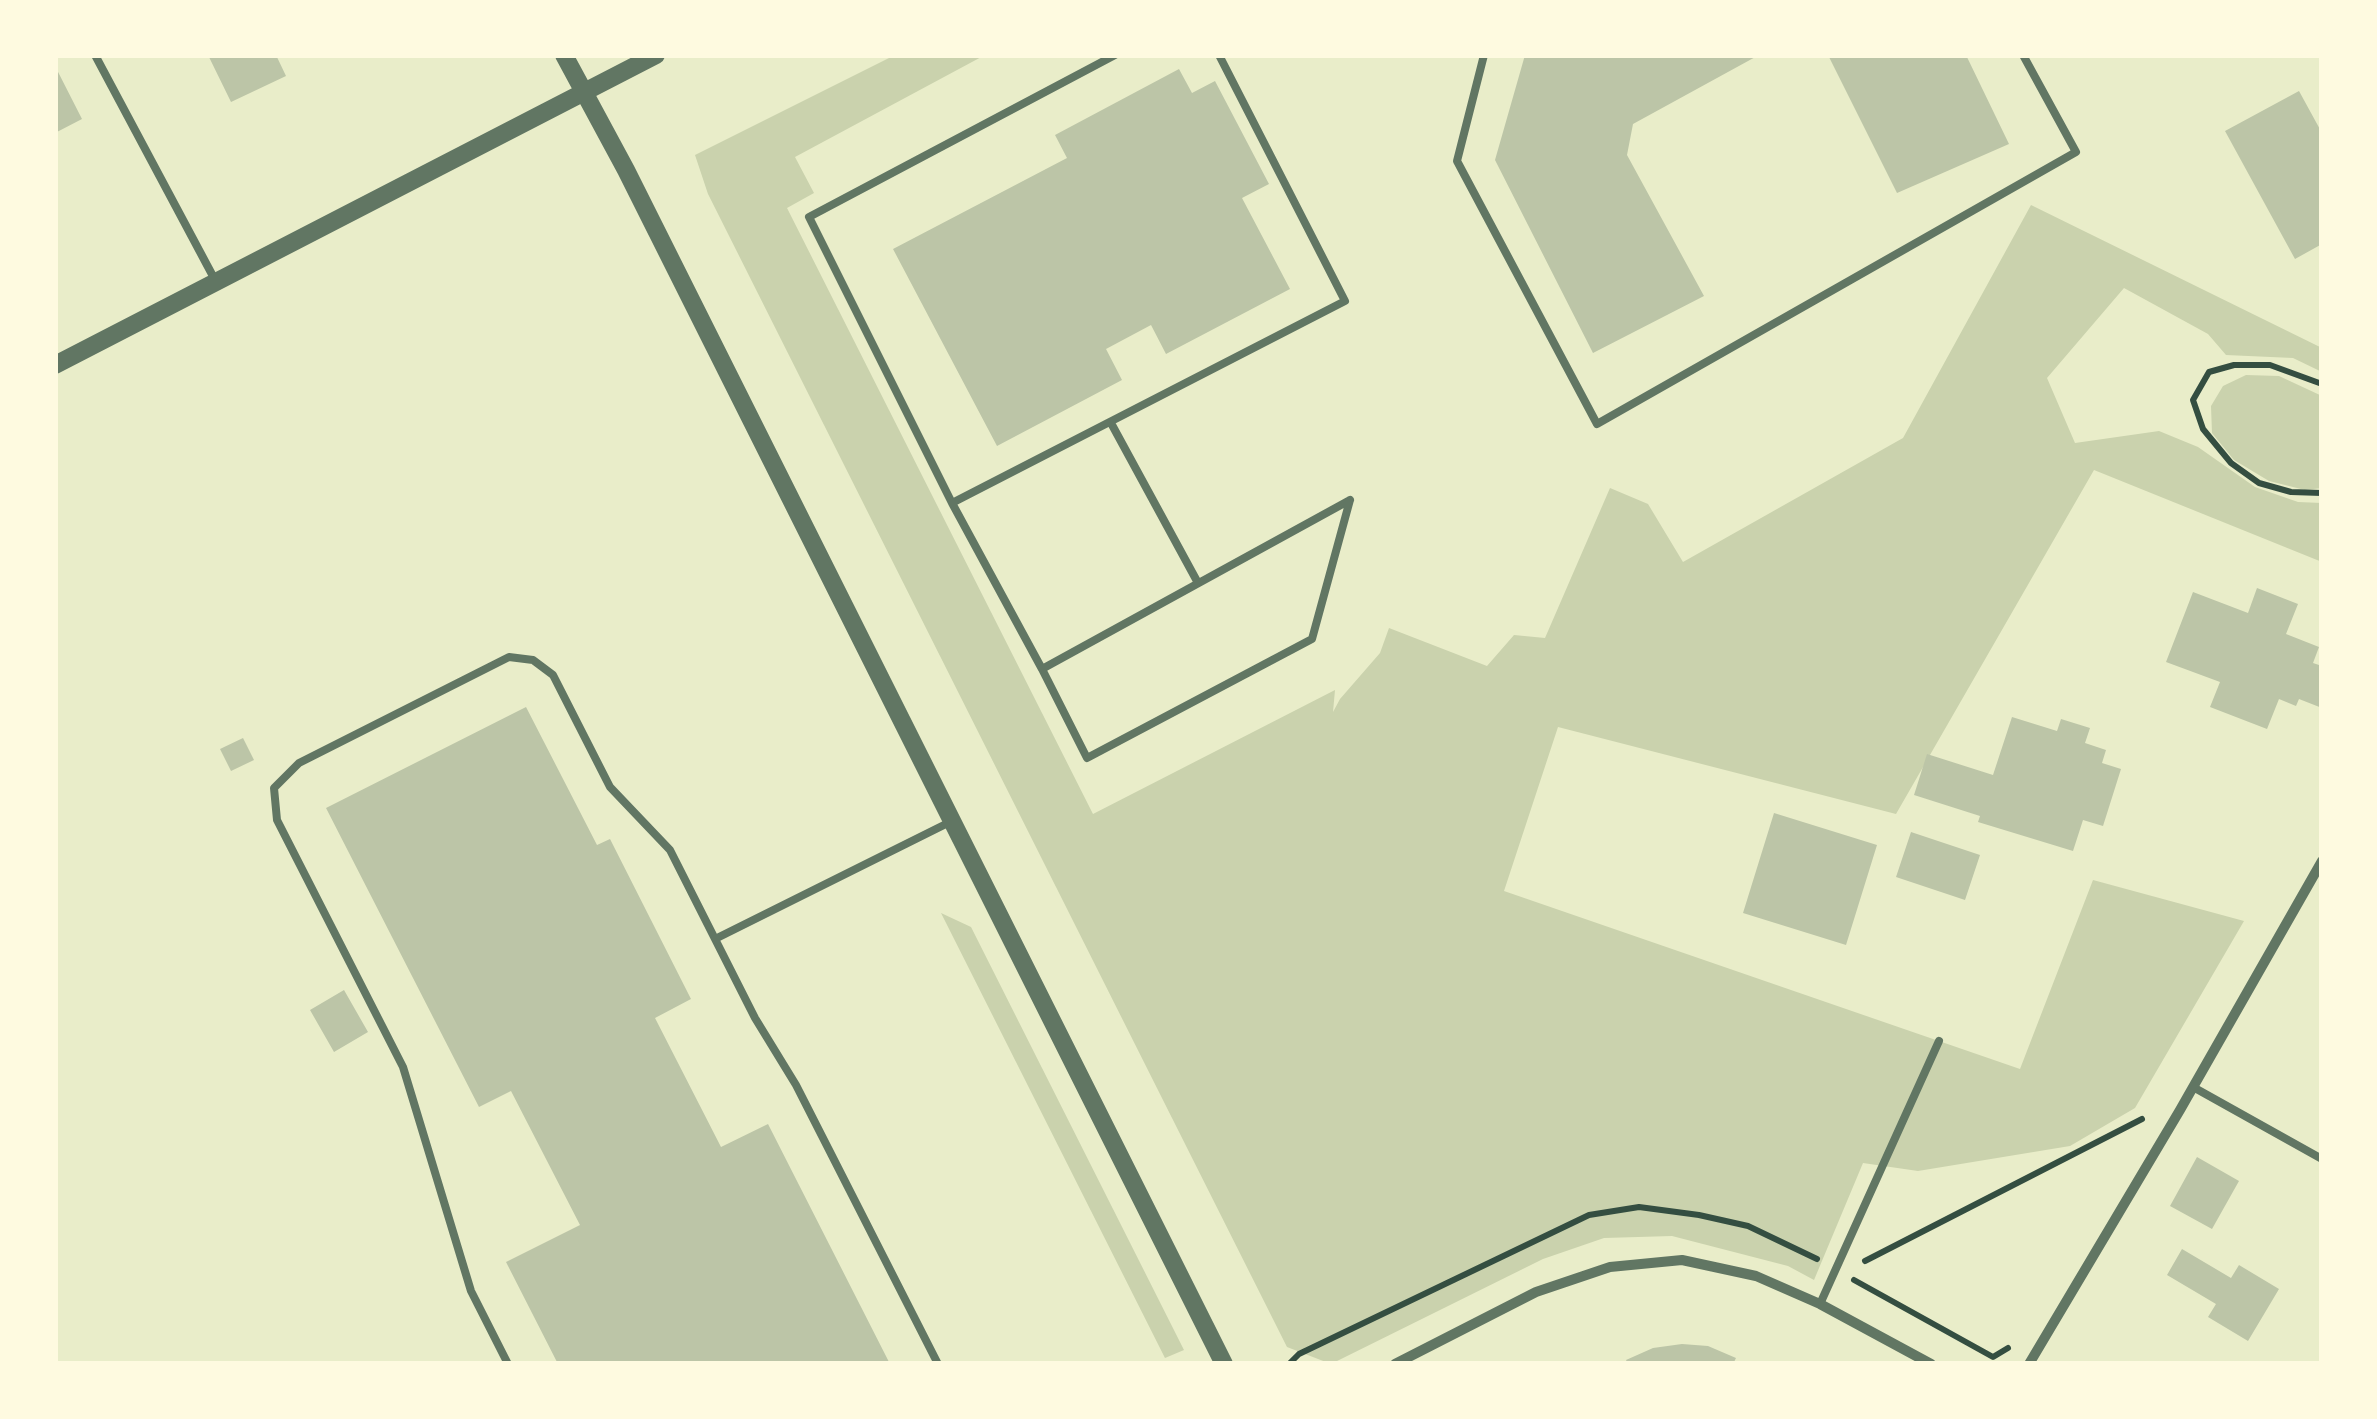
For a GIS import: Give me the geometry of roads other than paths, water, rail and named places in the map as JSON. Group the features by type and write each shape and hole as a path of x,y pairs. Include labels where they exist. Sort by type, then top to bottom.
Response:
{"street":[{"path":"564,55 626,170 1224,1364"},
{"path":"55,365 656,55"},
{"path":"2028,1364 2322,862"},
{"path":"1395,1364 1536,1292 1610,1267 1682,1260 1756,1276 1820,1304 1931,1364"}],"lane":[{"path":"94,55 216,282"},
{"path":"1042,669 1350,500 1312,639 1087,758 952,502 809,217 1114,55"},
{"path":"952,502 1344,300 1219,55"},
{"path":"1484,55 1457,161 1597,424 2076,152 2023,55"},
{"path":"1111,423 1198,583"},
{"path":"508,1364 470,1291 403,1067 277,820 274,788 299,763 508,658 533,660 554,675 610,787 670,850 755,1018 796,1085 938,1364"},
{"path":"716,939 952,821"},
{"path":"1820,1304 1839,1271 1939,1042"},
{"path":"2193,1086 2322,1159"}]}
